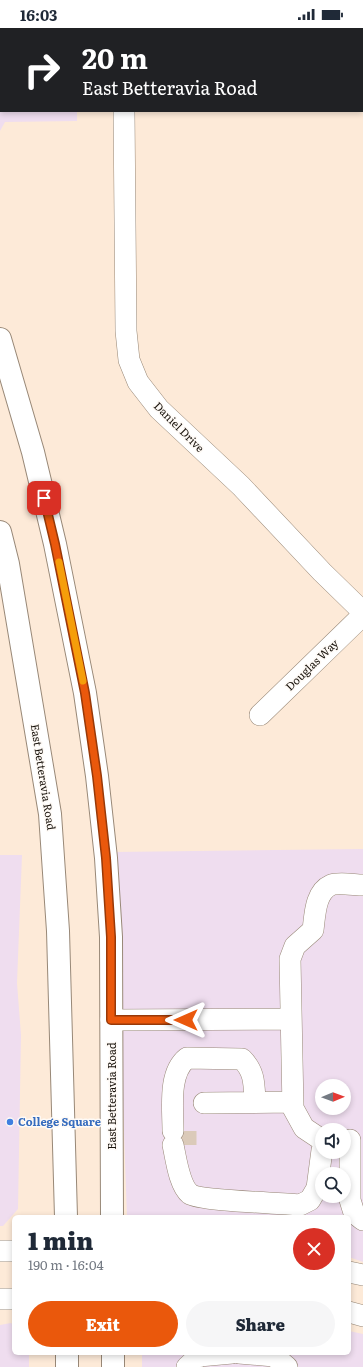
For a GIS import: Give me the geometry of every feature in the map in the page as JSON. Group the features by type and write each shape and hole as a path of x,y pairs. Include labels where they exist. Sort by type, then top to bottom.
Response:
{"highway":[{"name":"East Betteravia Road","path":"0,339 4,364 33,452 53,536 85,693 97,776 106,858 111,937 112,1215"},
{"name":"East Betteravia Road","path":"0,532 8,564 50,814 58,931 66,1215"},
{"path":"67,1355 67,1367"},
{"path":"113,1355 114,1367"}],"street":[{"name":"Daniel Drive","path":"124,112 126,331 129,360 138,382 159,409 241,486 322,572 363,612"},
{"name":"Douglas Way","path":"260,715 363,615"},
{"path":"315,1135 304,1128 293,1108 290,959 295,946 313,930 316,906 323,891 332,884 363,885"},
{"path":"111,1020 291,1019"},
{"path":"255,1102 253,1076 249,1065 242,1059 187,1058 180,1063 174,1079 180,1138 179,1169 181,1182 190,1194 208,1199 300,1205 310,1200 317,1188 321,1159"},
{"path":"204,1103 293,1102"},
{"path":"352,1140 350,1200 354,1213 363,1220"},
{"path":"0,1251 12,1250"},
{"path":"351,1272 363,1275"},
{"path":"0,1299 12,1299"},
{"path":"351,1313 363,1316"},
{"path":"187,1367 199,1356 210,1355"},
{"path":"262,1355 274,1356 286,1367"}],"shaded area":[{"path":"0,112 77,112 77,121 5,122 0,131"},
{"path":"363,849 363,1262 351,1258 351,1215 127,1215 114,852"},
{"name":"College Square","path":"0,855 22,855 17,983 21,1035 18,1209 3,1226 0,1226"},
{"path":"12,1324 12,1355 29,1355 29,1367 0,1367 0,1325"},
{"path":"351,1331 363,1334 363,1367 142,1367 142,1355 351,1355"}],"tunnel":[{"path":"186,1131 186,1145"}],"slow traffic":[{"path":"59,562 83,681"}],"place":[{"name":"College Square","path":"10,1122"}],"route":[{"path":"44,498 55,544 85,693 97,776 106,858 111,937 111,1020 186,1020"}]}
